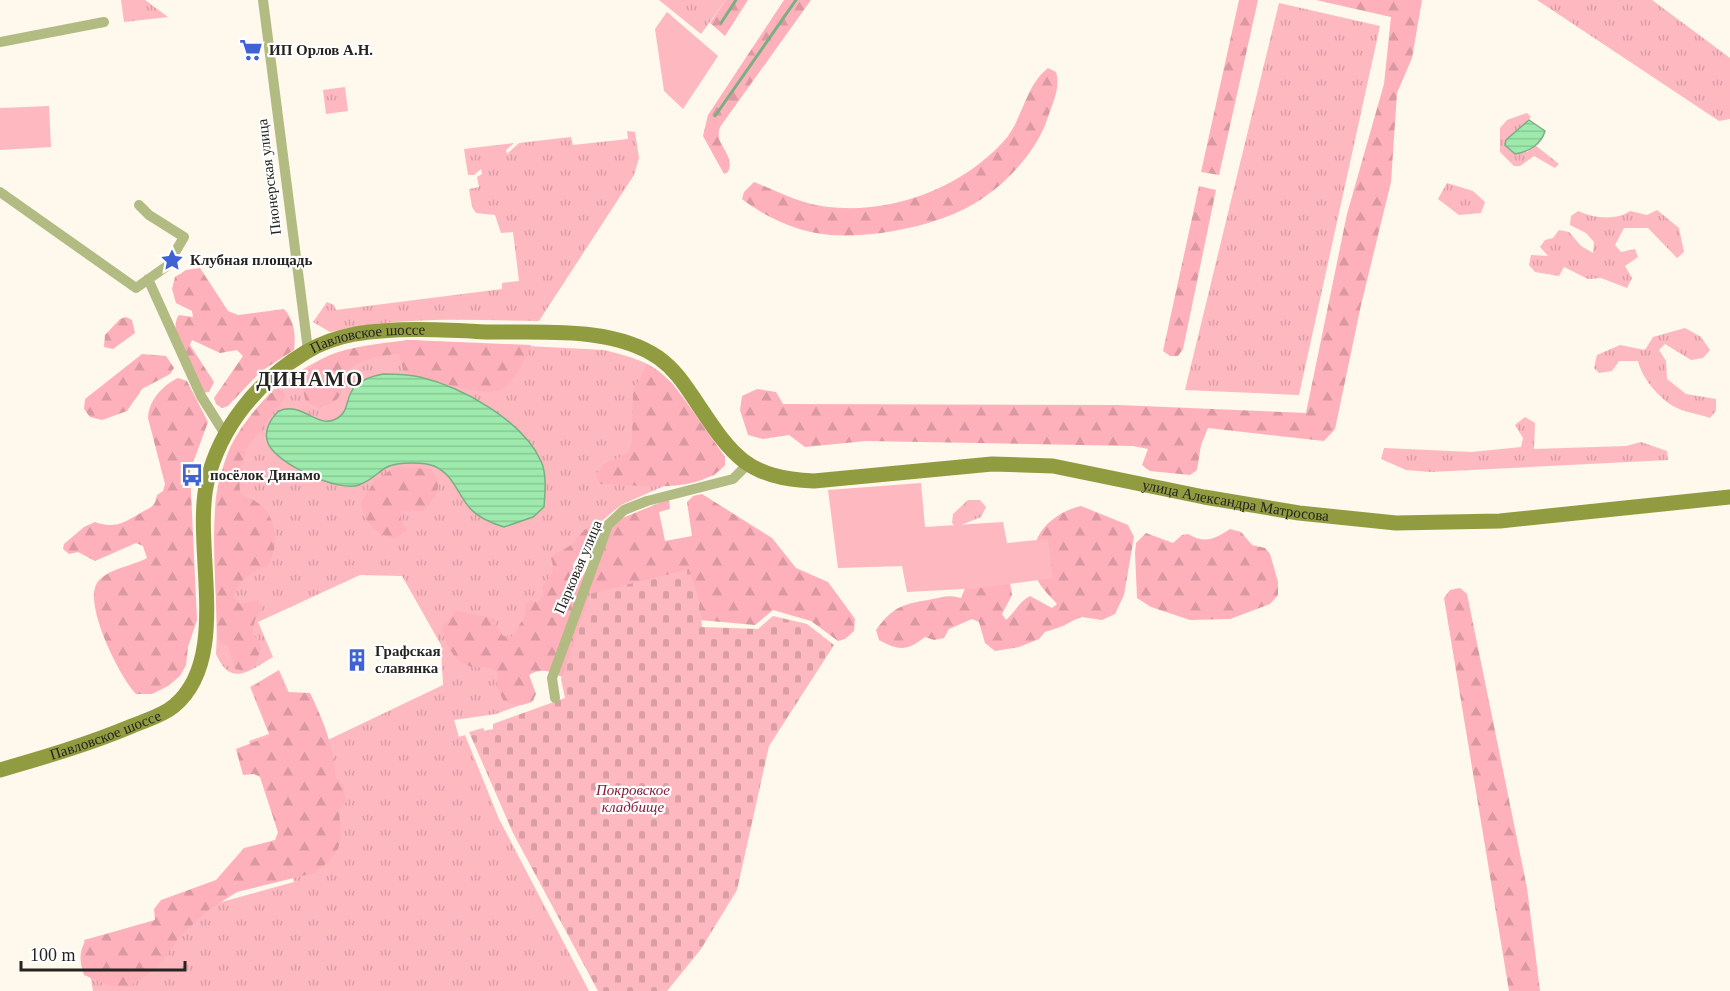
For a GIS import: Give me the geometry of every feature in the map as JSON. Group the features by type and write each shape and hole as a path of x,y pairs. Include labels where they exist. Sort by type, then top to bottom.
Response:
{"main road":[{"name":"Павловское шоссе","path":"0,770 99,740 159,715 172,708 189,690 199,665 204,639 206,588 203,513 206,484 225,434 256,393 281,369 308,350 352,334 415,329 558,333 630,344 657,357 673,369 729,447 747,465"},
{"name":"улица Александра Матросова","path":"747,465 766,475 789,480 814,481 992,464 1053,466 1246,504 1396,522 1500,521 1730,497"}],"street":[{"name":"Пионерская улица","path":"262,0 308,350"},
{"path":"0,42 104,22"},
{"path":"0,192 136,288 167,266 184,237 149,215 139,205"},
{"path":"148,279 201,396 225,434"},
{"name":"Парковая улица","path":"555,698 552,678 608,525 624,510 647,501 733,479 747,465"}],"green space":[{"path":"121,0 145,0 168,17 124,22"},
{"path":"659,0 726,0 701,34"},
{"path":"726,0 748,0 725,36 710,23"},
{"path":"784,0 811,0 720,127 719,139 730,165 728,172 724,174 703,136 708,115"},
{"path":"1239,0 1258,0 1219,175 1201,172"},
{"path":"1316,0 1422,0 1412,58 1397,93 1391,182 1361,305 1335,429 1324,441 1208,428 1201,445 1197,470 1190,475 1150,471 1142,465 1148,449 1133,446 866,441 805,447 789,435 763,439 748,435 740,410 742,396 757,389 776,392 783,404 1118,405 1306,413 1347,214 1384,84 1391,17"},
{"path":"1537,0 1652,0 1730,58 1730,119 1719,121"},
{"path":"1279,3 1380,26 1299,395 1185,390"},
{"path":"667,12 718,56 683,109 664,91 655,29"},
{"path":"1048,68 1056,72 1057,90 1036,143 1011,175 990,193 964,209 901,230 835,235 806,231 787,225 759,211 742,199 744,192 754,182 799,201 828,207 876,206 923,195 966,173 986,159 1003,142 1010,134 1028,94"},
{"path":"345,87 348,111 326,114 323,90"},
{"path":"49,106 51,147 0,150 0,108"},
{"path":"1527,113 1531,117 1506,140 1527,152 1535,145 1559,164 1555,168 1534,156 1520,166 1514,166 1500,152 1500,128 1507,120"},
{"path":"627,131 635,132 639,158 634,175 539,321 408,321 330,332 313,322 327,302 334,305 336,310 502,289 502,283 519,281 513,232 501,233 495,215 476,213 472,207 469,189 479,187 477,177 482,174 481,169 474,175 468,175 464,149 514,143 506,150 507,154 519,143 571,137 573,145 628,139"},
{"path":"1447,183 1473,191 1485,202 1481,213 1459,215 1438,199"},
{"path":"1199,186 1216,190 1183,349 1178,356 1170,356 1163,351"},
{"path":"1657,210 1679,228 1684,252 1677,258 1648,228 1624,228 1615,245 1621,252 1635,249 1638,257 1625,266 1632,278 1627,288 1601,278 1588,279 1564,267 1559,276 1535,272 1529,265 1531,255 1548,256 1540,247 1545,240 1553,238 1559,230 1569,232 1581,246 1593,253 1594,242 1586,233 1570,225 1571,216 1578,211 1611,217 1630,211 1647,215"},
{"path":"200,268 228,311 238,315 284,309 292,323 295,339 294,350 260,372 228,406 222,408 216,404 214,398 243,356 237,350 220,353 192,340 190,345 214,382 209,392 201,393 182,354 176,332 179,315 193,317 192,311 176,303 172,289 175,277 186,270"},
{"path":"126,317 132,320 135,333 113,349 104,347 105,335 120,319"},
{"path":"1685,328 1701,337 1710,350 1703,358 1691,360 1665,344 1659,350 1666,361 1667,379 1686,394 1716,399 1716,411 1710,418 1681,410 1667,402 1647,380 1638,361 1619,361 1612,371 1599,373 1594,368 1597,355 1620,345 1645,350 1653,337"},
{"path":"409,340 604,350 633,358 660,372 668,380 725,457 725,465 715,475 664,486 621,505 603,520 587,555 578,553 525,675 534,700 496,714 454,720 459,737 465,735 499,819 589,991 93,991 84,940 294,882 249,741 269,734 250,687 279,670 313,747 443,685 441,645 402,576 360,575 258,622 273,657 241,674 228,671 216,654 215,508 226,460 237,437 267,397 307,367 348,350"},
{"path":"409,340 531,345 513,380 504,388 495,391 469,390 404,372 399,354 392,354 358,363 351,368 342,379 339,396 331,403 318,408 306,401 303,383 309,370 321,360 337,352"},
{"path":"142,354 166,356 174,368 170,374 142,389 127,411 102,420 90,417 84,409 85,399"},
{"path":"647,364 672,383 725,457 725,465 713,475 683,485 600,484 596,474 604,464 628,453 632,441 633,391"},
{"path":"178,378 187,381 208,422 190,471 197,620 188,647 186,665 180,676 168,686 152,694 136,694 121,673 105,640 95,607 94,593 97,583 107,574 147,558 143,546 136,543 95,561 78,552 69,554 63,549 64,544 84,527 95,522 113,525 123,522 155,503 157,495 163,491 165,484 148,418 149,411 157,394"},
{"path":"274,389 282,390 286,396 248,446 239,473 240,493 259,503 267,512 275,535 274,552 267,567 246,577 233,596 240,604 258,600 262,607 252,632 262,646 255,665 245,671 235,669 228,646 219,641 217,632 214,546 216,503 225,461 233,441 252,413"},
{"path":"1525,417 1535,423 1534,449 1626,446 1641,442 1667,451 1668,460 1431,472 1406,470 1381,459 1384,448 1472,452 1521,447 1523,438 1515,425"},
{"path":"395,467 431,469 438,487 432,501 423,511 401,511 401,520 407,530 394,539 381,534 371,526 361,502 375,481"},
{"path":"921,483 925,527 1003,522 1007,543 1048,539 1053,578 980,588 907,592 902,566 838,568 828,490"},
{"path":"702,494 772,538 796,568 828,582 855,619 854,631 845,639 838,641 811,621 773,610 755,625 689,619 573,683 546,671 529,675 536,694 532,702 522,705 504,702 497,687 498,672 489,668 468,665 452,653 442,628 456,611 492,618 503,636 511,637 526,615 525,605 530,600 537,602 544,596 542,587 553,571 551,558 566,549 586,529 594,525 598,529 573,564 574,577 581,579 615,521 669,499 670,509 659,512 665,541 692,536 687,502 693,496"},
{"path":"968,500 980,500 986,507 981,517 956,527 952,523 953,514"},
{"path":"1081,506 1128,525 1134,537 1124,595 1115,614 1102,620 1082,617 1045,632 1039,639 1019,647 995,651 985,643 979,622 972,619 949,629 944,638 934,640 925,637 908,647 898,648 879,640 876,630 889,615 901,607 944,597 961,598 966,586 1009,577 1012,595 1002,614 1006,620 1030,596 1052,608 1057,604 1037,579 1033,566 1036,542 1048,523 1069,510"},
{"path":"1230,529 1241,532 1252,545 1265,548 1270,554 1278,582 1278,595 1270,604 1230,619 1190,620 1151,607 1137,598 1136,543 1146,533 1173,543 1182,535 1188,534 1200,539 1210,539"},
{"name":"Покровское кладбище","path":"689,569 700,604 702,627 758,629 773,616 807,624 834,645 769,746 737,890 701,949 667,991 598,991 513,833 469,732 483,728 484,731 493,729 493,724 565,698 561,679 590,594"},
{"path":"1460,588 1467,594 1527,888 1540,991 1509,991 1444,598 1450,590"},
{"path":"278,671 287,692 310,693 327,734 336,778 343,784 346,802 339,810 341,836 338,849 327,863 314,873 237,892 210,909 180,936 156,969 128,987 108,985 84,975 80,958 86,940 155,920 154,909 161,900 216,880 244,848 275,840 278,832 260,777 254,774 243,775 236,749 270,736 252,687"}],"shaded area":[{"path":"1529,120 1545,131 1543,136 1533,147 1515,154 1505,145 1506,140"},
{"path":"383,374 411,375 436,382 472,397 505,419 532,446 541,461 545,478 544,507 533,517 504,527 476,514 446,474 431,465 412,463 392,465 359,485 337,485 295,467 273,451 266,434 273,417 279,411 295,409 322,421 336,419 342,414 349,396 358,383"}],"waterway":[{"path":"721,23 736,0"},
{"path":"715,116 796,0"},
{"path":"589,557 599,535"}],"place":[{"name":"ИП Орлов А.Н.","path":"251,50"},
{"name":"Клубная площадь","path":"172,260"},
{"name":"посёлок Динамо","path":"192,475"},
{"name":"Графская славянка","path":"357,660"}],"district":[{"name":"ДИНАМО","path":"310,379"}]}
